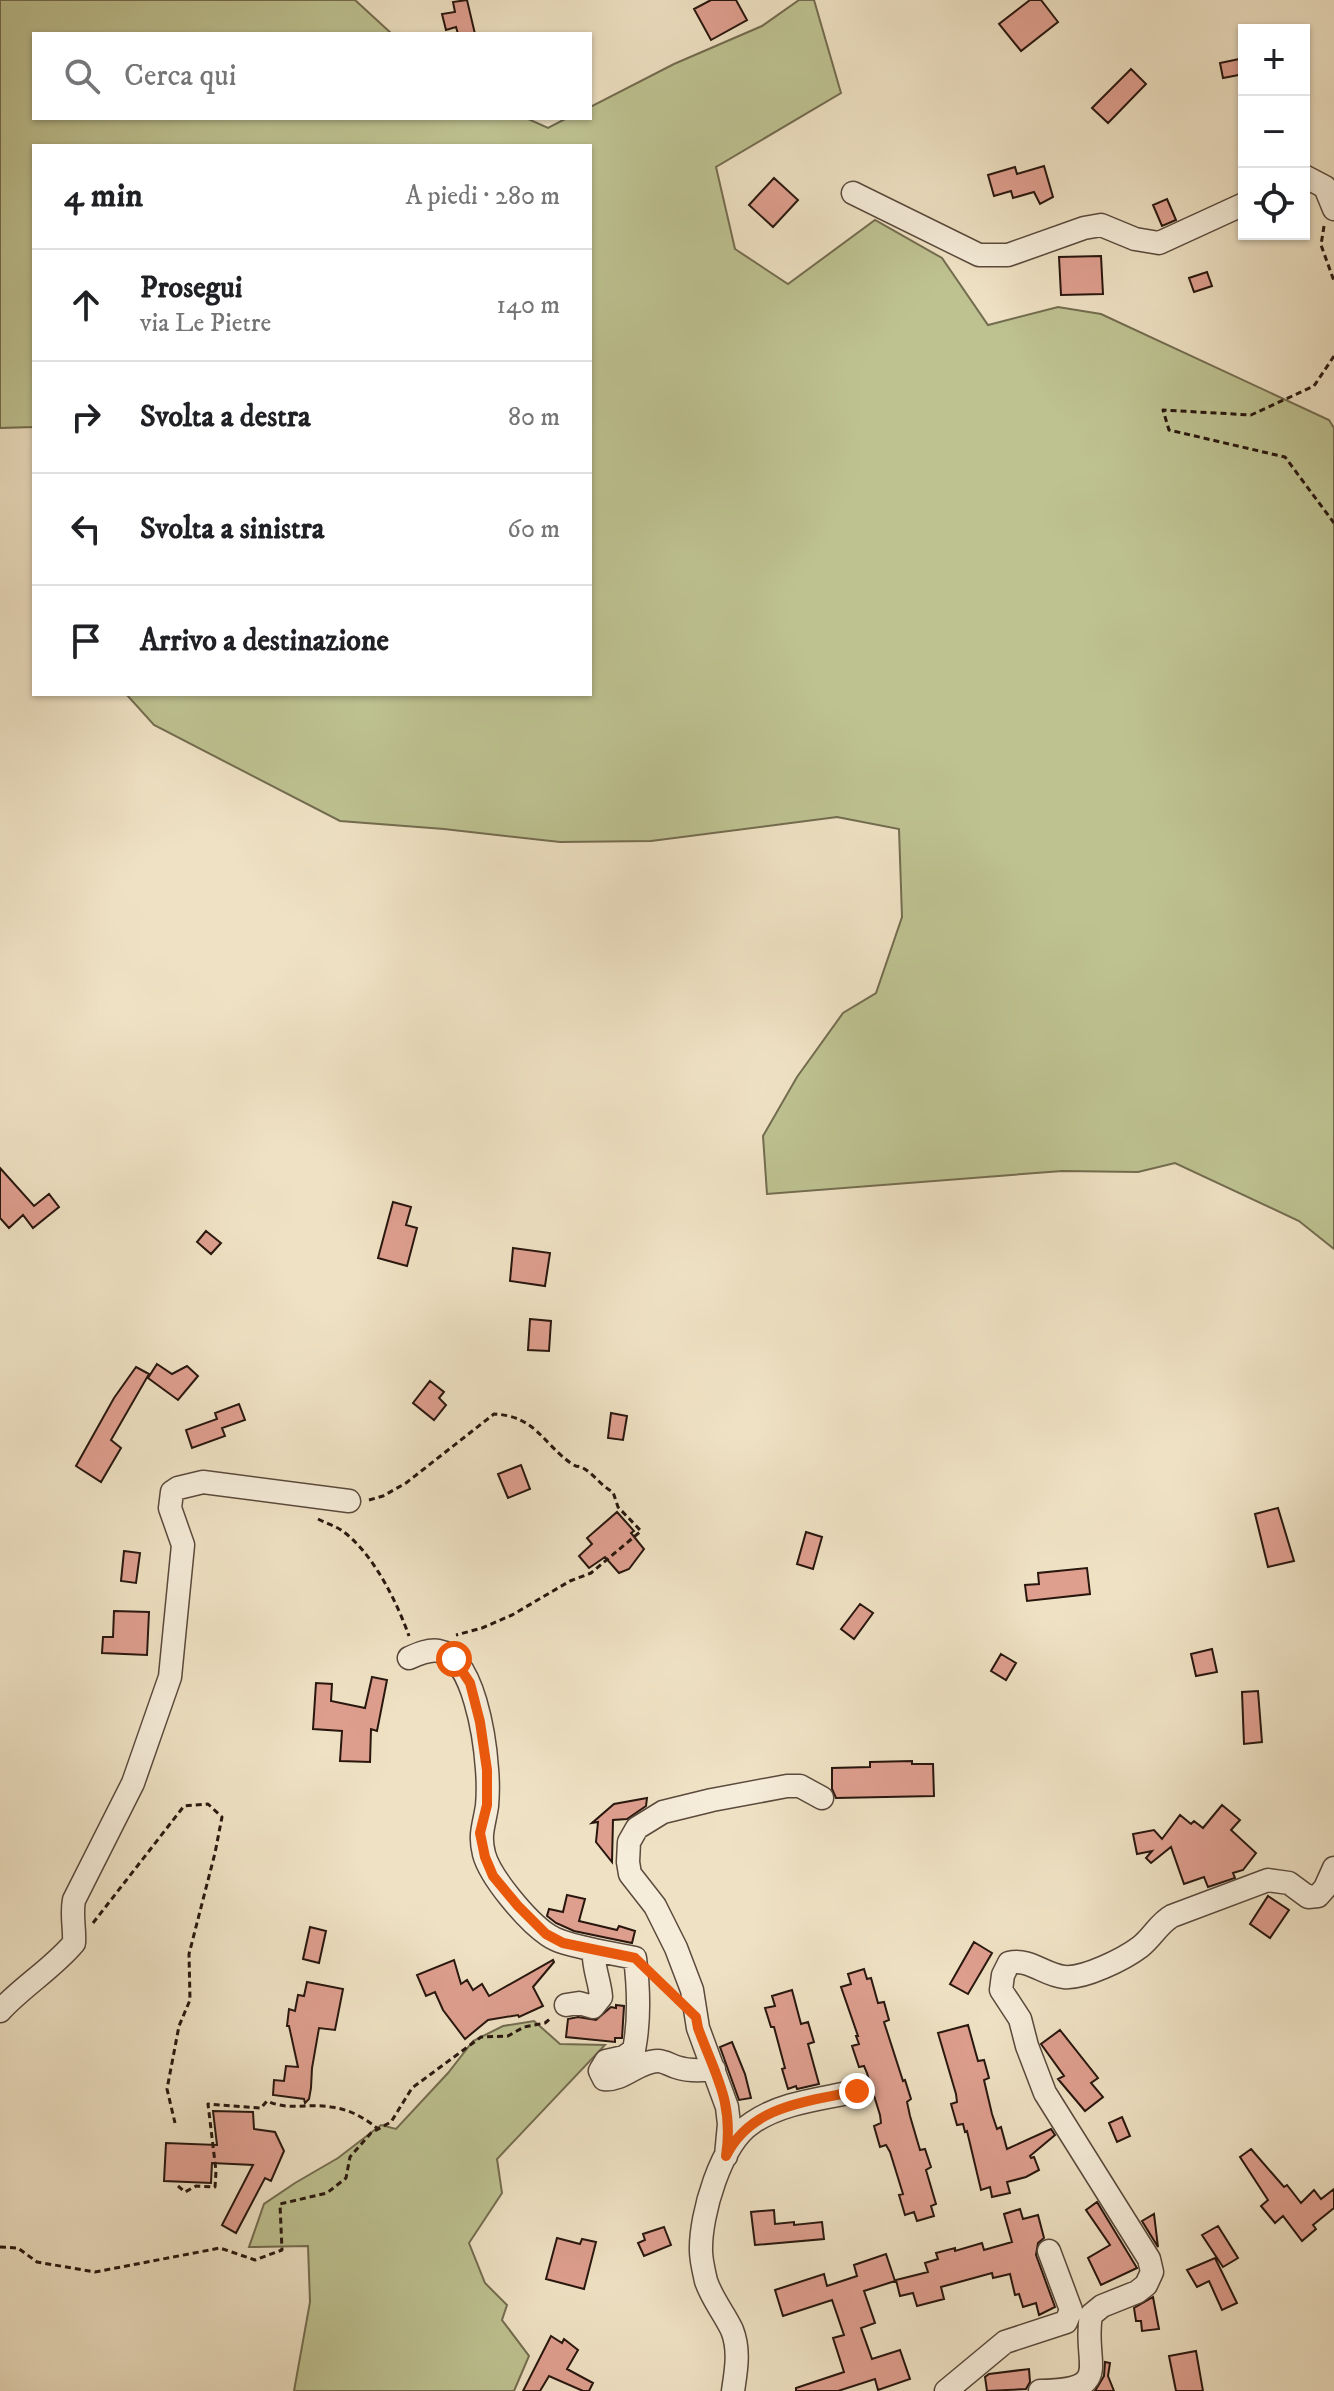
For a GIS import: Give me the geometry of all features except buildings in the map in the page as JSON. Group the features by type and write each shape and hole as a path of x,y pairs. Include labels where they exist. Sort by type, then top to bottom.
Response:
{"street":[{"path":"1310,179 1325,187 1334,209"},
{"path":"853,193 979,255 1008,255 1101,225 1135,239 1159,243 1238,207"},
{"path":"0,2011 16,1993 43,1974 74,1943 74,1900 133,1783 170,1677 183,1545 170,1508 172,1492 203,1482 349,1501"},
{"path":"417,1655 440,1651 454,1659 470,1683 487,1770 487,1805 480,1833 493,1876 546,1934 563,1943 635,1958 640,1994 634,2050 624,2057 606,2061 600,2071 604,2079 613,2080 645,2063 660,2061 679,2068 714,2069"},
{"path":"726,2156 727,2107 698,2028 692,1990 676,1948 655,1906 630,1874 629,1847 633,1832 668,1811 778,1787 800,1786 822,1798"},
{"path":"1040,2391 1073,2389 1087,2380 1091,2315 1102,2306 1137,2292 1146,2285 1152,2272 1149,2259 1130,2225 1045,2093 1020,2019 1001,1990 1009,1963 1018,1961 1059,1976 1077,1975 1116,1962 1141,1947 1172,1916 1268,1880 1289,1883 1308,1897 1318,1896 1334,1868"},
{"path":"566,2005 579,2003 593,2007 601,1997 594,1950"},
{"path":"733,2391 736,2344 732,2330 710,2293 701,2251 710,2193 726,2156 739,2134 751,2123 780,2108 857,2091"},
{"path":"946,2391 1005,2342 1066,2322 1071,2310 1049,2251"}],"path":[{"path":"1334,209 1325,225 1321,245 1334,281"},
{"path":"1334,356 1314,386 1251,415 1163,410 1169,430 1285,457 1334,523"},
{"path":"310,1514 341,1530 375,1567 404,1621 417,1655 439,1639 482,1628 512,1615 570,1581 591,1573 641,1531 618,1507 613,1492 604,1488 584,1469 573,1465 534,1427 511,1415 494,1414 406,1483 383,1496 349,1501"},
{"path":"74,1943 102,1912 184,1806 208,1804 222,1817 189,1954 190,2000 179,2026 167,2089 175,2123"},
{"path":"635,1958 696,2017"},
{"path":"0,2247 18,2248 37,2262 95,2272 220,2248 255,2260 282,2250 280,2204 327,2193 346,2178 350,2157 371,2133 391,2122 412,2088 481,2037 508,2036 524,2027 545,2023 566,2005"},
{"path":"178,2186 185,2192 196,2186 215,2187 208,2104 261,2108 267,2101 281,2108 332,2107 352,2113 378,2129"}],"green space":[{"path":"0,0 355,0 390,32 32,32 32,120 530,120 548,128 563,120 592,120 592,106 674,64 762,26 799,0 814,0 841,93 716,167 735,249 788,284 875,220 942,258 988,325 1058,307 1101,314 1329,420 1334,428 1334,1249 1299,1221 1175,1163 1138,1172 1062,1171 767,1194 763,1136 797,1077 843,1013 876,993 902,917 899,829 837,817 651,841 560,842 340,821 154,725 128,696 592,696 592,144 32,144 32,427 0,428"},
{"path":"534,2021 560,2044 605,2045 497,2159 502,2193 469,2243 485,2283 507,2305 502,2320 529,2356 514,2391 294,2391 310,2302 308,2246 249,2247 264,2204 338,2158 381,2125 396,2129 473,2041 503,2026"}],"route":[{"path":"454,1659 470,1683 480,1722 487,1770 487,1805 480,1833 493,1876 546,1934 563,1943 635,1958 696,2017 727,2107 726,2156 739,2134 751,2123 780,2108 857,2091"}]}
